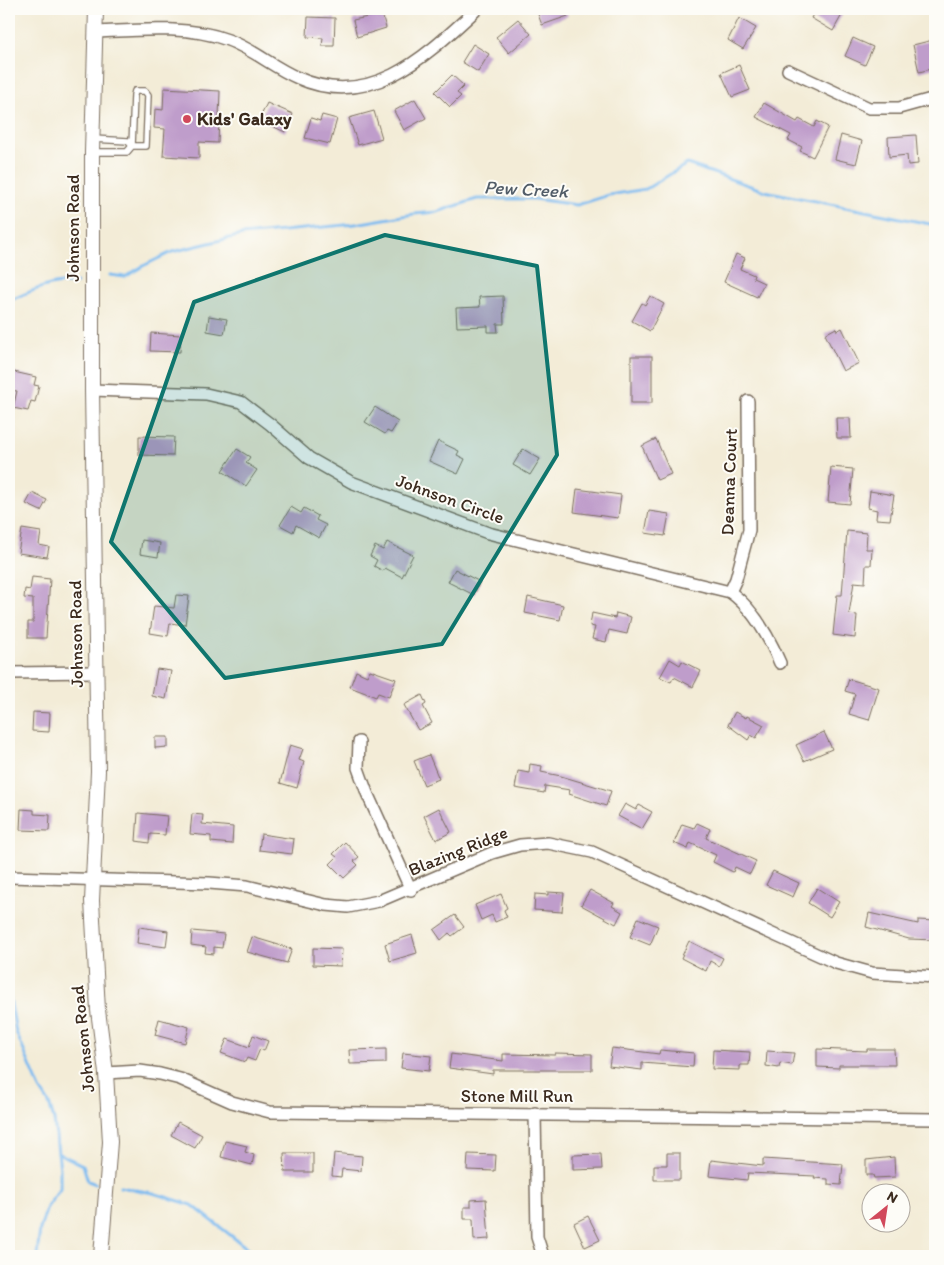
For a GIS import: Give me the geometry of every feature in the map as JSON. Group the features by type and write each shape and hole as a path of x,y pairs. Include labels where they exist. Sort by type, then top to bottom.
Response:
{"street":[{"name":"Johnson Road","path":"96,9 92,145 92,390 98,771 92,878 95,967 106,1074 110,1151 101,1256"},
{"path":"96,32 159,30 196,32 228,40 299,79 332,89 382,81 426,56 477,9"},
{"path":"788,70 869,108 899,108 935,98"},
{"name":"Johnson Circle","path":"92,390 206,394 241,402 260,415 309,458 351,482 488,534 730,592"},
{"name":"Deanna Court","path":"730,592 736,579 749,530 748,400"},
{"path":"730,592 741,600 769,637 780,663"},
{"path":"9,673 96,672"},
{"path":"359,742 358,768 411,890"},
{"name":"Blazing Ridge","path":"9,877 92,878 247,886 326,905 348,907 379,901 411,890 453,869 520,845 548,843 592,852 836,963 872,973 935,977"},
{"name":"Stone Mill Run","path":"106,1074 140,1071 160,1074 180,1079 232,1102 270,1112 535,1113 935,1119"},
{"path":"535,1113 537,1237 543,1256"}],"lane":[{"path":"92,145 127,152 132,146 135,91 145,91 148,95 146,146 132,146"},
{"path":"92,145 128,141 132,146"}],"highlighted area":[{"path":"385,235 537,266 557,455 442,644 225,678 111,542 194,302"}],"building":[{"path":"536,9 565,9 568,16 542,25"},
{"path":"816,9 835,9 843,13 833,31 811,18"},
{"path":"382,14 386,28 357,37 353,20"},
{"path":"308,17 335,18 334,46 322,46 323,38 307,37"},
{"path":"739,18 756,28 743,49 728,40"},
{"path":"518,19 531,34 509,53 496,37"},
{"path":"853,38 873,47 865,65 845,56"},
{"path":"933,40 935,68 919,72 913,45"},
{"path":"473,44 489,54 478,72 462,62"},
{"path":"739,65 750,90 732,97 721,73"},
{"path":"452,75 464,86 457,93 461,96 450,107 435,92"},
{"name":"Kids' Galaxy","path":"164,88 220,91 218,143 199,142 199,158 163,156 165,129 154,128 155,109 163,110"},
{"path":"415,99 426,118 404,130 394,111"},
{"path":"267,103 293,114 285,132 259,120"},
{"path":"764,103 797,122 799,119 814,127 817,121 828,127 813,157 800,151 802,147 788,140 791,135 756,117"},
{"path":"374,111 382,138 358,145 349,118"},
{"path":"322,115 337,119 330,144 305,138 311,118 320,121"},
{"path":"841,135 862,141 856,164 835,159"},
{"path":"916,135 918,164 908,165 907,155 889,157 888,137"},
{"path":"736,254 745,258 740,269 754,275 753,278 764,283 757,297 724,282"},
{"path":"503,296 504,324 497,324 498,332 488,332 488,326 457,327 456,308 480,307 479,297"},
{"path":"650,296 664,304 650,331 632,321 642,303 645,305"},
{"path":"209,316 227,319 224,334 207,331"},
{"path":"836,328 837,331 842,328 859,363 843,371 825,334"},
{"path":"151,333 181,335 180,352 150,351"},
{"path":"631,356 652,356 652,403 631,403"},
{"path":"14,372 36,377 34,385 39,386 35,402 31,401 28,411 13,408 17,391 10,390"},
{"path":"375,407 398,422 391,433 387,431 385,434 365,422"},
{"path":"836,418 850,418 851,438 837,438"},
{"path":"139,436 174,437 173,456 139,455"},
{"path":"656,439 671,474 657,480 642,446"},
{"path":"438,441 459,451 457,455 465,459 458,474 429,461"},
{"path":"237,449 250,457 246,463 257,470 246,486 222,471"},
{"path":"523,449 540,459 530,475 513,465"},
{"path":"831,467 853,469 850,504 828,502"},
{"path":"577,489 621,495 618,518 574,512"},
{"path":"870,491 894,495 890,520 876,519 877,510 868,508"},
{"path":"32,493 47,500 41,511 26,504"},
{"path":"291,507 301,513 304,508 318,516 316,520 326,525 319,538 296,525 293,532 280,525"},
{"path":"649,511 669,514 665,536 645,533"},
{"path":"22,529 41,532 39,545 49,547 47,557 18,553"},
{"path":"847,531 867,533 866,549 872,549 871,565 866,565 865,583 854,582 849,614 857,615 855,638 833,635 837,595 842,595"},
{"path":"142,540 160,543 158,557 140,554"},
{"path":"387,542 413,555 402,577 385,568 383,571 374,566 377,560 370,556 375,546 383,550"},
{"path":"455,569 480,582 474,595 448,582"},
{"path":"32,577 50,579 46,638 28,638 28,622 33,622 33,599 24,598 25,589 30,590"},
{"path":"176,595 189,596 185,625 170,623 168,636 150,633 154,606 174,608"},
{"path":"528,597 563,605 560,620 525,613"},
{"path":"592,613 615,618 616,613 631,617 627,634 609,630 606,642 592,639 595,627 590,626"},
{"path":"670,659 680,665 682,661 701,671 693,687 674,677 671,682 660,677"},
{"path":"157,669 171,671 166,699 152,696"},
{"path":"370,670 396,679 389,697 378,693 376,697 350,687 356,671 367,676"},
{"path":"849,679 879,688 869,720 849,714 855,694 845,691"},
{"path":"422,695 426,704 423,706 432,723 418,730 404,705"},
{"path":"33,712 50,713 49,732 32,731"},
{"path":"735,712 764,725 756,738 751,735 748,740 728,725"},
{"path":"824,732 832,749 804,761 796,745"},
{"path":"155,737 168,737 168,747 155,748"},
{"path":"290,745 303,749 299,760 304,762 297,788 280,783"},
{"path":"429,755 439,779 424,785 414,761"},
{"path":"530,764 542,766 541,772 611,791 606,806 569,794 570,790 545,786 544,793 515,788 518,771 529,773"},
{"path":"625,804 636,810 639,805 652,812 642,829 618,816"},
{"path":"439,808 451,832 436,840 424,816"},
{"path":"21,809 34,810 34,814 50,815 49,831 20,830"},
{"path":"138,813 167,816 165,835 150,834 149,843 136,841"},
{"path":"192,814 203,815 202,824 233,827 232,844 211,842 211,836 190,834"},
{"path":"697,823 710,829 706,838 756,861 750,874 735,867 733,872 713,862 716,855 690,843 688,849 674,843 682,824 694,828"},
{"path":"261,834 294,839 292,854 259,850"},
{"path":"345,842 359,857 354,861 358,865 344,878 330,864 337,857 333,854"},
{"path":"773,871 799,883 793,897 766,885"},
{"path":"817,888 839,902 830,917 808,903"},
{"path":"590,890 614,903 612,906 622,912 616,924 581,905"},
{"path":"548,892 564,893 562,912 534,910 535,894 548,895"},
{"path":"501,894 507,908 504,910 507,917 495,922 492,915 481,920 475,905"},
{"path":"869,913 918,924 918,920 935,921 935,940 909,939 866,927"},
{"path":"455,915 464,927 452,936 449,933 441,940 434,930"},
{"path":"638,918 658,926 650,945 630,937"},
{"path":"139,927 168,931 166,947 137,943"},
{"path":"192,931 224,934 222,948 214,947 214,954 205,953 206,947 191,945"},
{"path":"412,935 417,953 390,961 385,944"},
{"path":"252,937 292,949 287,963 247,952"},
{"path":"689,941 723,958 719,966 710,961 706,971 681,958"},
{"path":"313,948 342,949 341,966 313,965"},
{"path":"159,1019 189,1027 185,1043 155,1035"},
{"path":"253,1035 268,1041 264,1051 260,1049 255,1061 247,1058 245,1062 221,1053 227,1039 249,1047"},
{"path":"612,1048 659,1054 660,1050 694,1053 693,1067 642,1063 642,1070 609,1066"},
{"path":"386,1049 386,1063 350,1064 349,1050"},
{"path":"817,1049 867,1051 867,1049 894,1049 895,1065 839,1065 839,1068 817,1067"},
{"path":"713,1050 750,1052 749,1065 740,1065 740,1070 712,1069"},
{"path":"767,1051 794,1053 792,1065 780,1063 779,1068 766,1066"},
{"path":"403,1053 431,1056 429,1071 401,1068"},
{"path":"555,1053 592,1054 592,1070 493,1070 493,1074 449,1068 451,1054 503,1061 503,1054 555,1055"},
{"path":"178,1122 202,1135 195,1148 171,1135"},
{"path":"225,1141 247,1146 245,1152 254,1155 252,1165 221,1157"},
{"path":"284,1153 313,1153 313,1172 285,1172"},
{"path":"334,1153 362,1156 361,1171 342,1169 341,1177 332,1176"},
{"path":"667,1153 680,1153 680,1180 654,1180 654,1165 667,1165"},
{"path":"468,1154 496,1155 495,1171 467,1170"},
{"path":"601,1154 602,1169 573,1170 573,1155"},
{"path":"894,1157 895,1177 874,1178 873,1175 866,1175 866,1160"},
{"path":"763,1159 843,1164 841,1185 828,1184 828,1179 814,1178 815,1176 748,1173 747,1180 709,1176 711,1160 763,1166"},
{"path":"486,1199 489,1239 474,1240 473,1219 464,1219 464,1207 471,1207 471,1200"},
{"path":"588,1216 600,1240 585,1247 574,1223"}],"waterway":[{"name":"Pew Creek","path":"110,275 125,277 172,252 242,235 355,224 437,212 477,199 534,199 577,205 609,195 646,189 687,164 765,191 935,225"},
{"name":"Pew Creek","path":"9,301 33,290 50,285 76,283"},
{"path":"9,992 16,1032 40,1089 49,1103 54,1120 60,1169 60,1189 47,1207 40,1229 37,1256"},
{"path":"58,1153 83,1165 88,1181 96,1184"},
{"path":"120,1187 153,1193 192,1205 257,1256"}],"place":[{"name":"Kids' Galaxy","path":"187,119"}]}
